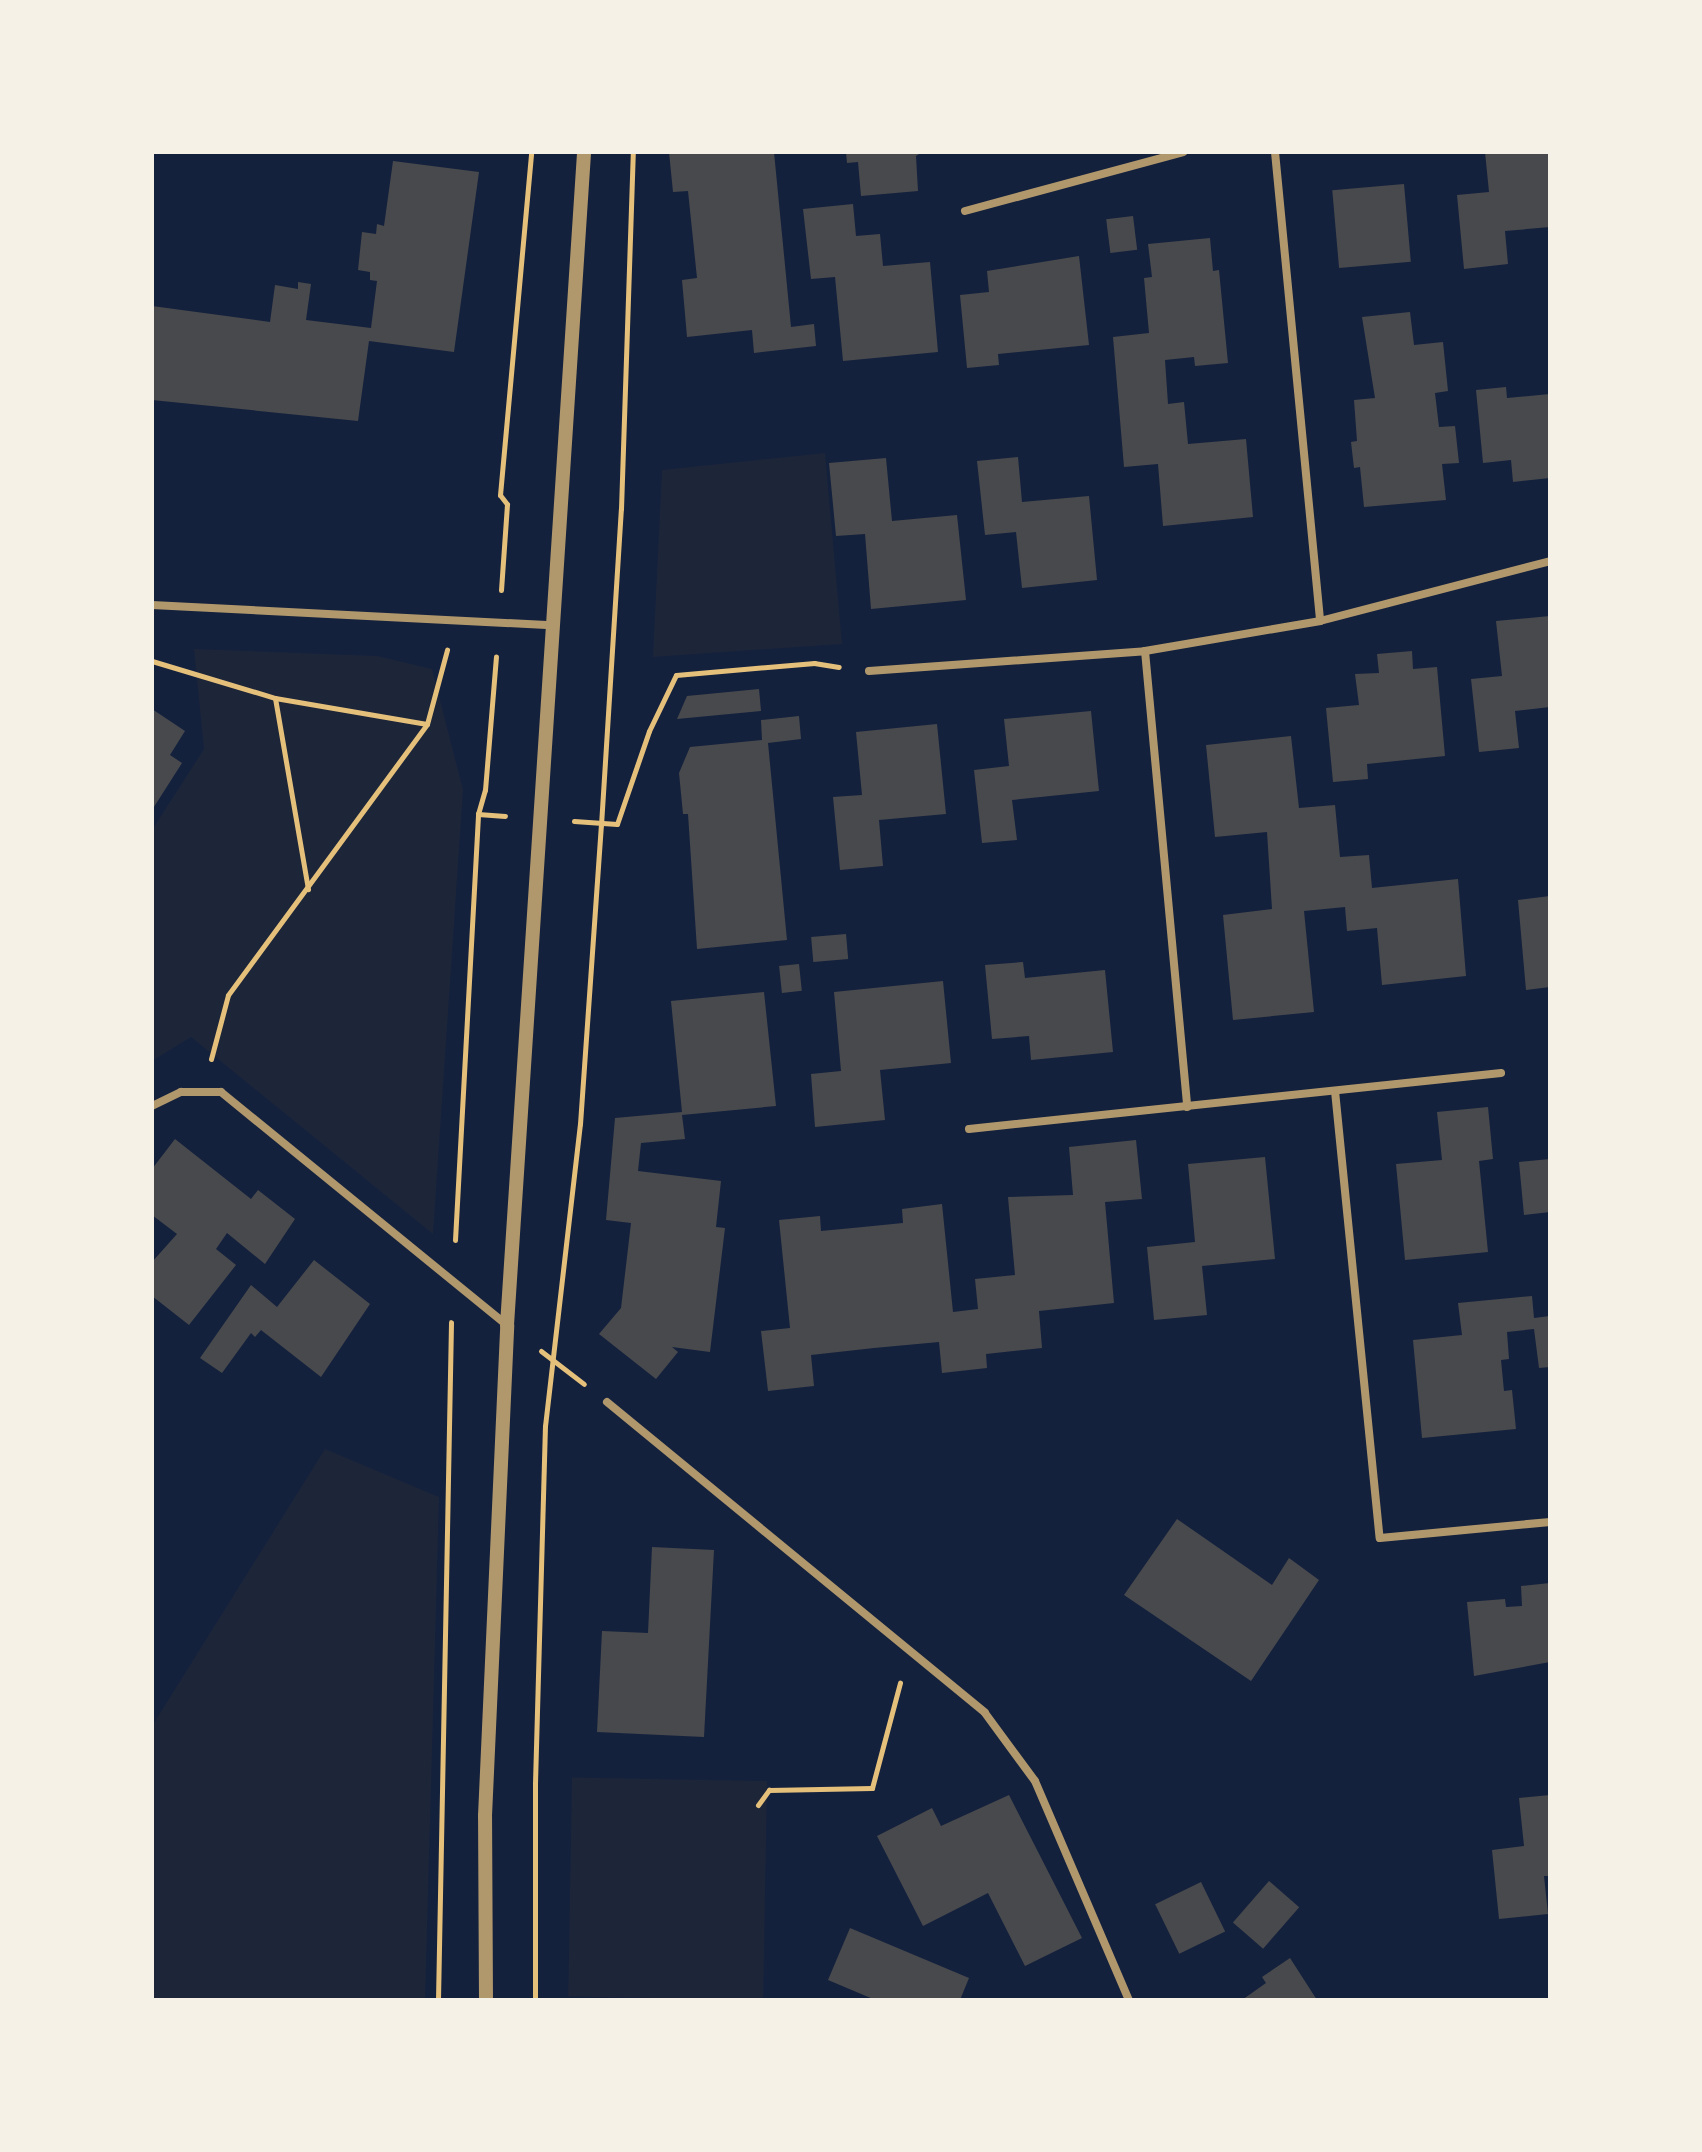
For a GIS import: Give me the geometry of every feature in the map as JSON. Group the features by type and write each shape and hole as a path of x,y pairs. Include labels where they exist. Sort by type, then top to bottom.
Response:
{"street":[{"path":"486,2000 485,1816 507,1325 584,152"},
{"path":"965,211 1183,152"},
{"path":"1275,152 1320,621"},
{"path":"869,671 1145,651 1320,621 1550,561"},
{"path":"152,605 552,625"},
{"path":"1145,651 1187,1107"},
{"path":"969,1129 1501,1073"},
{"path":"1335,1091 1380,1538 1550,1522"},
{"path":"152,1106 181,1092 221,1092 507,1325"},
{"path":"607,1402 764,1526 908,1651 985,1713 1035,1781 1129,2000"}],"path":[{"path":"438,2000 453,1282 478,814 488,767 507,504 500,495 531,152"},
{"path":"535,2000 535,1767 545,1426 580,1124 621,509 633,152"},
{"path":"203,1092 228,995 427,724 455,619"},
{"path":"152,661 275,698 427,724"},
{"path":"478,814 617,824 649,731 676,675 814,663 869,671"},
{"path":"275,698 308,890"},
{"path":"507,1325 607,1402"},
{"path":"758,1805 769,1790 872,1788 908,1651"}],"shaded area":[{"path":"825,453 842,644 653,657 662,470"},
{"path":"194,649 377,656 432,669 463,790 433,1234 191,1037 152,1061 152,830 204,749"},
{"path":"325,1449 439,1497 425,2000 152,2000 152,1726"},
{"path":"572,1778 767,1781 763,2000 568,1997"}],"building":[{"path":"669,152 774,152 791,327 814,324 816,346 754,353 752,330 687,337 682,280 697,278 688,191 673,192"},
{"path":"846,152 922,152 916,156 918,191 861,196 858,162 847,163"},
{"path":"1485,152 1550,152 1550,227 1505,231 1508,264 1464,269 1457,195 1489,192"},
{"path":"393,161 479,172 454,352 369,341 358,421 152,400 152,306 270,322 275,285 298,289 298,282 311,284 306,320 371,328 377,281 370,280 370,272 358,270 362,232 376,234 377,224 384,226"},
{"path":"1404,184 1411,262 1339,268 1332,190"},
{"path":"853,204 856,236 880,234 883,266 930,262 938,352 843,361 835,277 811,279 803,209"},
{"path":"1133,216 1137,250 1110,253 1106,219"},
{"path":"1210,238 1213,271 1219,270 1228,363 1195,366 1194,357 1165,360 1168,404 1184,402 1188,444 1246,439 1253,517 1163,526 1158,464 1124,467 1113,337 1149,333 1144,278 1152,277 1148,244"},
{"path":"1079,256 1089,345 998,354 999,365 967,368 960,295 989,292 987,271"},
{"path":"1410,312 1414,345 1443,342 1448,391 1435,393 1439,427 1455,426 1459,463 1442,464 1446,500 1364,507 1360,467 1354,468 1351,442 1357,441 1354,400 1375,398 1362,317"},
{"path":"1506,387 1507,398 1550,394 1550,478 1513,482 1511,460 1483,463 1476,390"},
{"path":"1018,457 1022,502 1089,496 1097,580 1022,588 1016,532 985,535 977,461"},
{"path":"886,458 892,521 957,515 966,600 871,609 865,534 836,536 829,463"},
{"path":"1550,616 1550,707 1515,711 1519,748 1479,752 1471,679 1502,676 1496,621"},
{"path":"1412,651 1413,669 1437,667 1445,756 1367,764 1368,779 1333,782 1326,708 1359,705 1355,674 1379,673 1377,654"},
{"path":"759,689 761,711 677,719 687,696"},
{"path":"152,709 185,731 170,755 182,763 152,810"},
{"path":"1091,711 1099,791 1012,800 1017,840 982,843 974,770 1009,766 1004,719"},
{"path":"799,716 801,739 768,743 787,940 697,949 688,814 683,814 679,773 690,747 762,740 761,720"},
{"path":"937,724 946,814 879,820 883,866 840,870 833,797 862,795 856,732"},
{"path":"1291,736 1299,808 1335,805 1340,857 1369,855 1372,888 1458,879 1466,976 1382,985 1377,928 1347,931 1345,907 1304,911 1314,1012 1233,1020 1223,915 1272,909 1267,832 1215,837 1206,745"},
{"path":"1550,896 1550,987 1526,990 1518,900"},
{"path":"846,934 848,959 813,962 811,937"},
{"path":"1023,962 1025,978 1105,970 1113,1052 1031,1060 1029,1036 992,1039 985,965"},
{"path":"799,964 802,991 782,993 779,966"},
{"path":"943,981 951,1063 880,1070 885,1120 815,1127 811,1074 841,1071 834,992"},
{"path":"764,992 776,1106 682,1115 685,1139 641,1143 638,1171 721,1181 716,1227 725,1228 710,1352 672,1347 678,1352 656,1379 599,1334 621,1308 631,1223 606,1220 615,1118 682,1112 671,1001"},
{"path":"1488,1107 1493,1159 1479,1161 1488,1252 1405,1260 1396,1164 1442,1160 1437,1112"},
{"path":"175,1139 251,1199 258,1190 295,1219 265,1264 227,1233 216,1249 236,1265 189,1325 152,1296 152,1262 177,1234 152,1215 152,1169"},
{"path":"1136,1140 1142,1199 1105,1202 1114,1303 1039,1311 1042,1348 986,1354 987,1368 942,1373 939,1342 874,1348 811,1355 814,1386 768,1391 761,1331 790,1328 779,1220 820,1216 821,1231 863,1227 903,1223 902,1209 942,1204 953,1312 978,1309 975,1279 1015,1275 1008,1197 1073,1195 1069,1147"},
{"path":"1265,1157 1275,1259 1202,1266 1207,1315 1154,1320 1147,1247 1195,1242 1188,1164"},
{"path":"1550,1159 1550,1212 1524,1215 1519,1162"},
{"path":"314,1260 370,1304 321,1377 261,1330 255,1337 251,1333 222,1373 200,1358 251,1285 277,1307"},
{"path":"1532,1296 1534,1318 1550,1316 1550,1367 1539,1368 1534,1329 1507,1332 1509,1359 1501,1360 1504,1391 1512,1390 1516,1429 1422,1438 1413,1340 1462,1335 1458,1303"},
{"path":"1177,1519 1272,1585 1289,1558 1319,1580 1251,1681 1124,1595"},
{"path":"652,1547 714,1550 704,1737 597,1732 602,1631 648,1633"},
{"path":"1550,1583 1550,1662 1474,1676 1467,1602 1505,1599 1506,1607 1522,1606 1521,1586"},
{"path":"1009,1795 1082,1938 1025,1966 988,1893 923,1926 877,1836 932,1808 941,1826"},
{"path":"1550,1795 1550,1876 1544,1876 1548,1914 1499,1919 1492,1850 1524,1846 1519,1798"},
{"path":"1269,1881 1299,1907 1263,1949 1233,1923"},
{"path":"1201,1882 1225,1931 1179,1954 1155,1904"},
{"path":"850,1928 969,1978 960,2000 873,1999 828,1980"},
{"path":"1290,1958 1317,2000 1242,2000 1266,1983 1262,1977"}]}
